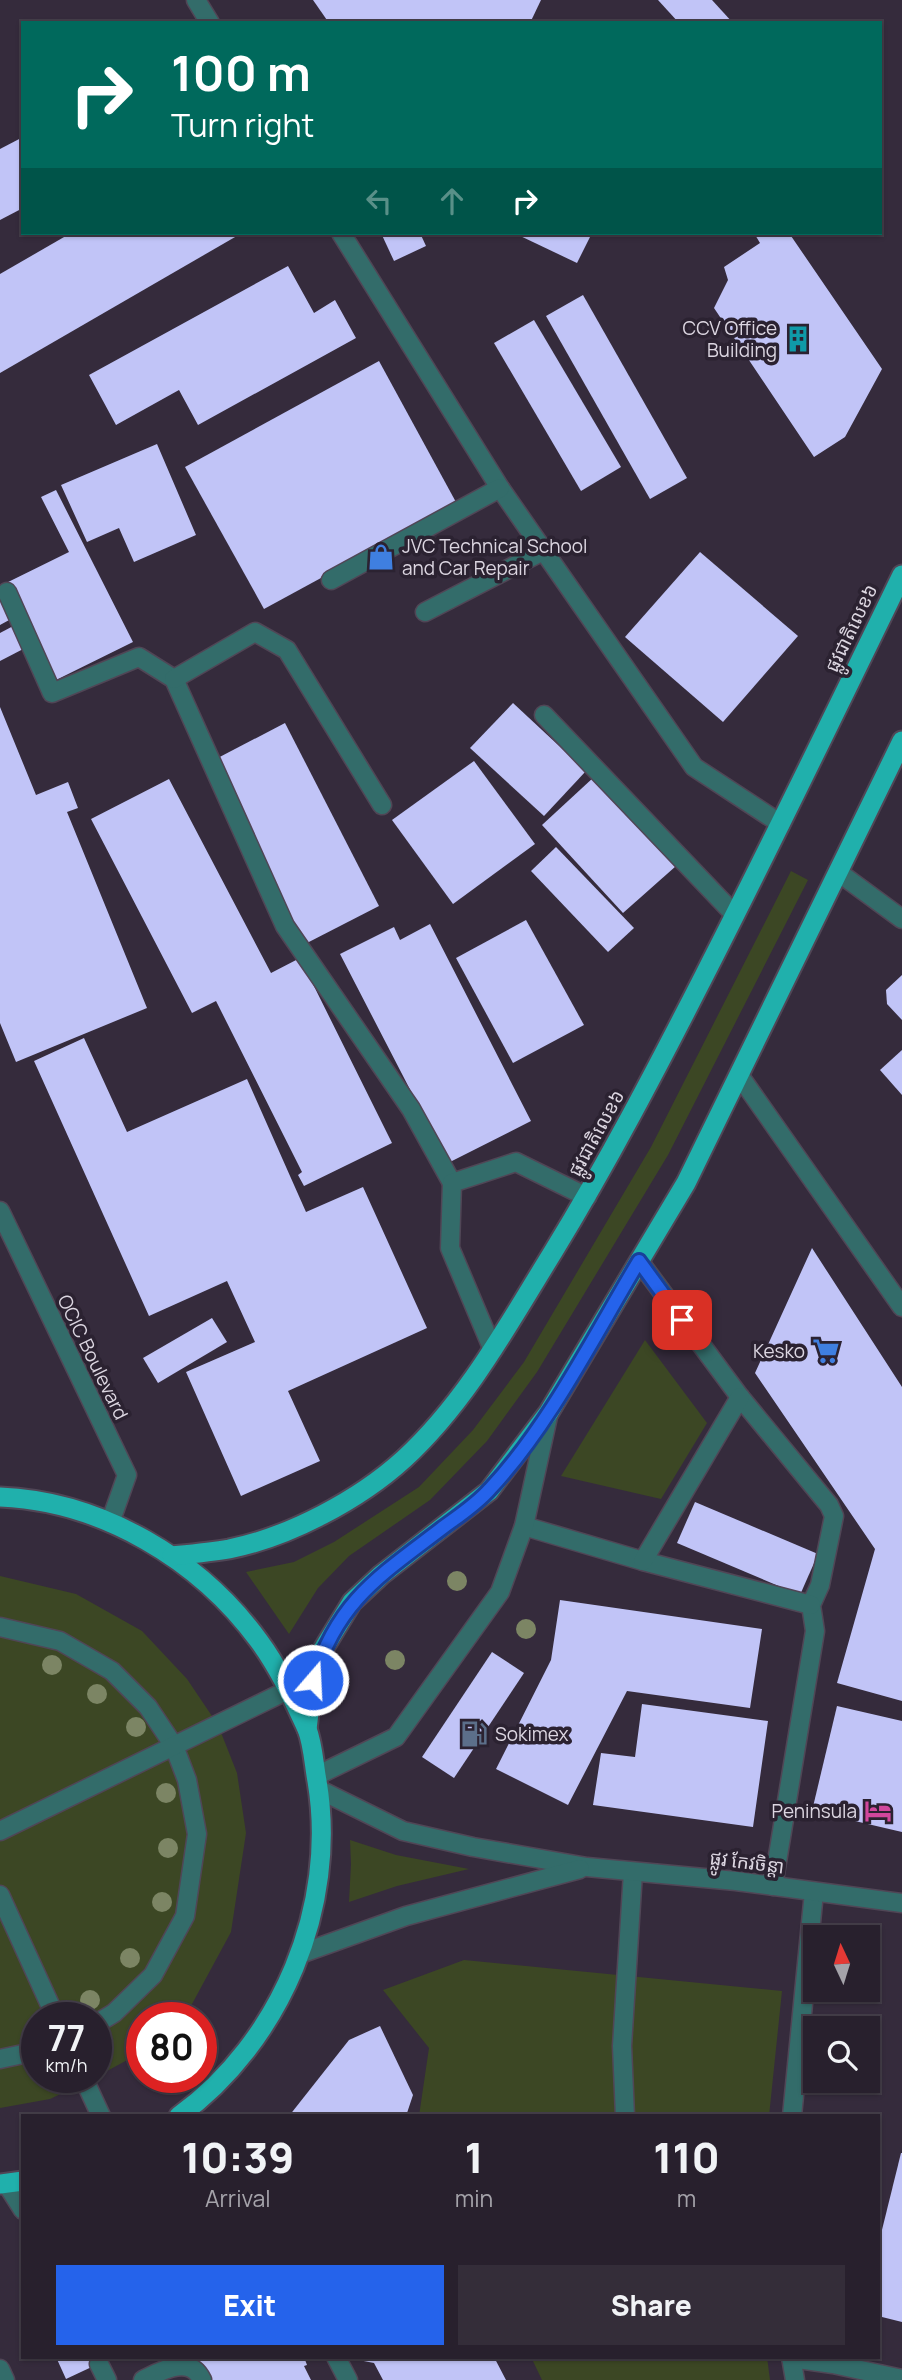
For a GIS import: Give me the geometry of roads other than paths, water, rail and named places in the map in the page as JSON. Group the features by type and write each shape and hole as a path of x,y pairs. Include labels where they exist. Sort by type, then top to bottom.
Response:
{"highway":[{"name":"ផ្លូវជាតិលេខ៦","path":"172,1556 231,1548 298,1526 369,1486 405,1458 456,1402 493,1350 625,1131 781,824 902,575"},
{"path":"307,1729 313,1680 322,1651 352,1602 381,1575 489,1491 549,1412 685,1183 902,741"},
{"path":"0,1497 48,1503 110,1523 172,1556 206,1582 244,1621 268,1654 307,1729 321,1814 320,1851 314,1903 300,1954 282,1997 257,2037 192,2112"}],"street":[{"path":"196,0 209,21"},
{"path":"342,235 500,488 694,766 781,824"},
{"path":"331,580 500,488"},
{"path":"425,612 543,551"},
{"path":"8,592 52,693 139,657 174,679 285,926 411,1109 452,1184 450,1248 493,1350"},
{"path":"174,679 255,632 287,650 382,805"},
{"path":"544,715 735,915"},
{"path":"838,872 902,919"},
{"path":"739,1074 902,1307"},
{"path":"452,1184 516,1162 587,1197"},
{"name":"OCIC Boulevard","path":"0,1211 127,1475 110,1523"},
{"path":"639,1261 740,1397 829,1505 834,1516 820,1585 811,1605 815,1631 773,1886"},
{"path":"643,1561 740,1397"},
{"path":"317,1783 396,1737 500,1592 524,1526 549,1412"},
{"path":"524,1526 643,1561 811,1605"},
{"path":"0,1627 60,1641 112,1671 148,1707 174,1746 187,1780 197,1834 185,1916 153,1975 112,2014"},
{"path":"0,1831 288,1690"},
{"name":"ផ្លូវ កែវចិន្តា","path":"317,1783 403,1831 473,1847 587,1867 773,1886 902,1903"},
{"name":"ផ្លូវ កែវចិន្តា","path":"300,1954 406,1916 587,1867"},
{"path":"625,2114 622,2046 633,1872"},
{"path":"792,2114 814,1892"},
{"path":"0,1895 49,2002"},
{"path":"0,2059 21,2054"},
{"path":"90,2093 100,2114"},
{"path":"10,2183 21,2206"},
{"path":"337,2359 348,2380"},
{"path":"791,2359 795,2380"},
{"path":"798,2359 902,2379"},
{"path":"143,2380 169,2362 188,2367 198,2373 202,2380"},
{"path":"0,2369 5,2380"}],"place":[{"name":"CCV Office Building","path":"798,339"},
{"name":"JVC Technical School and Car Repair","path":"381,557"},
{"name":"Kesko","path":"826,1351"},
{"name":"Sokimex","path":"474,1734"},
{"name":"Peninsula","path":"878,1811"}]}
